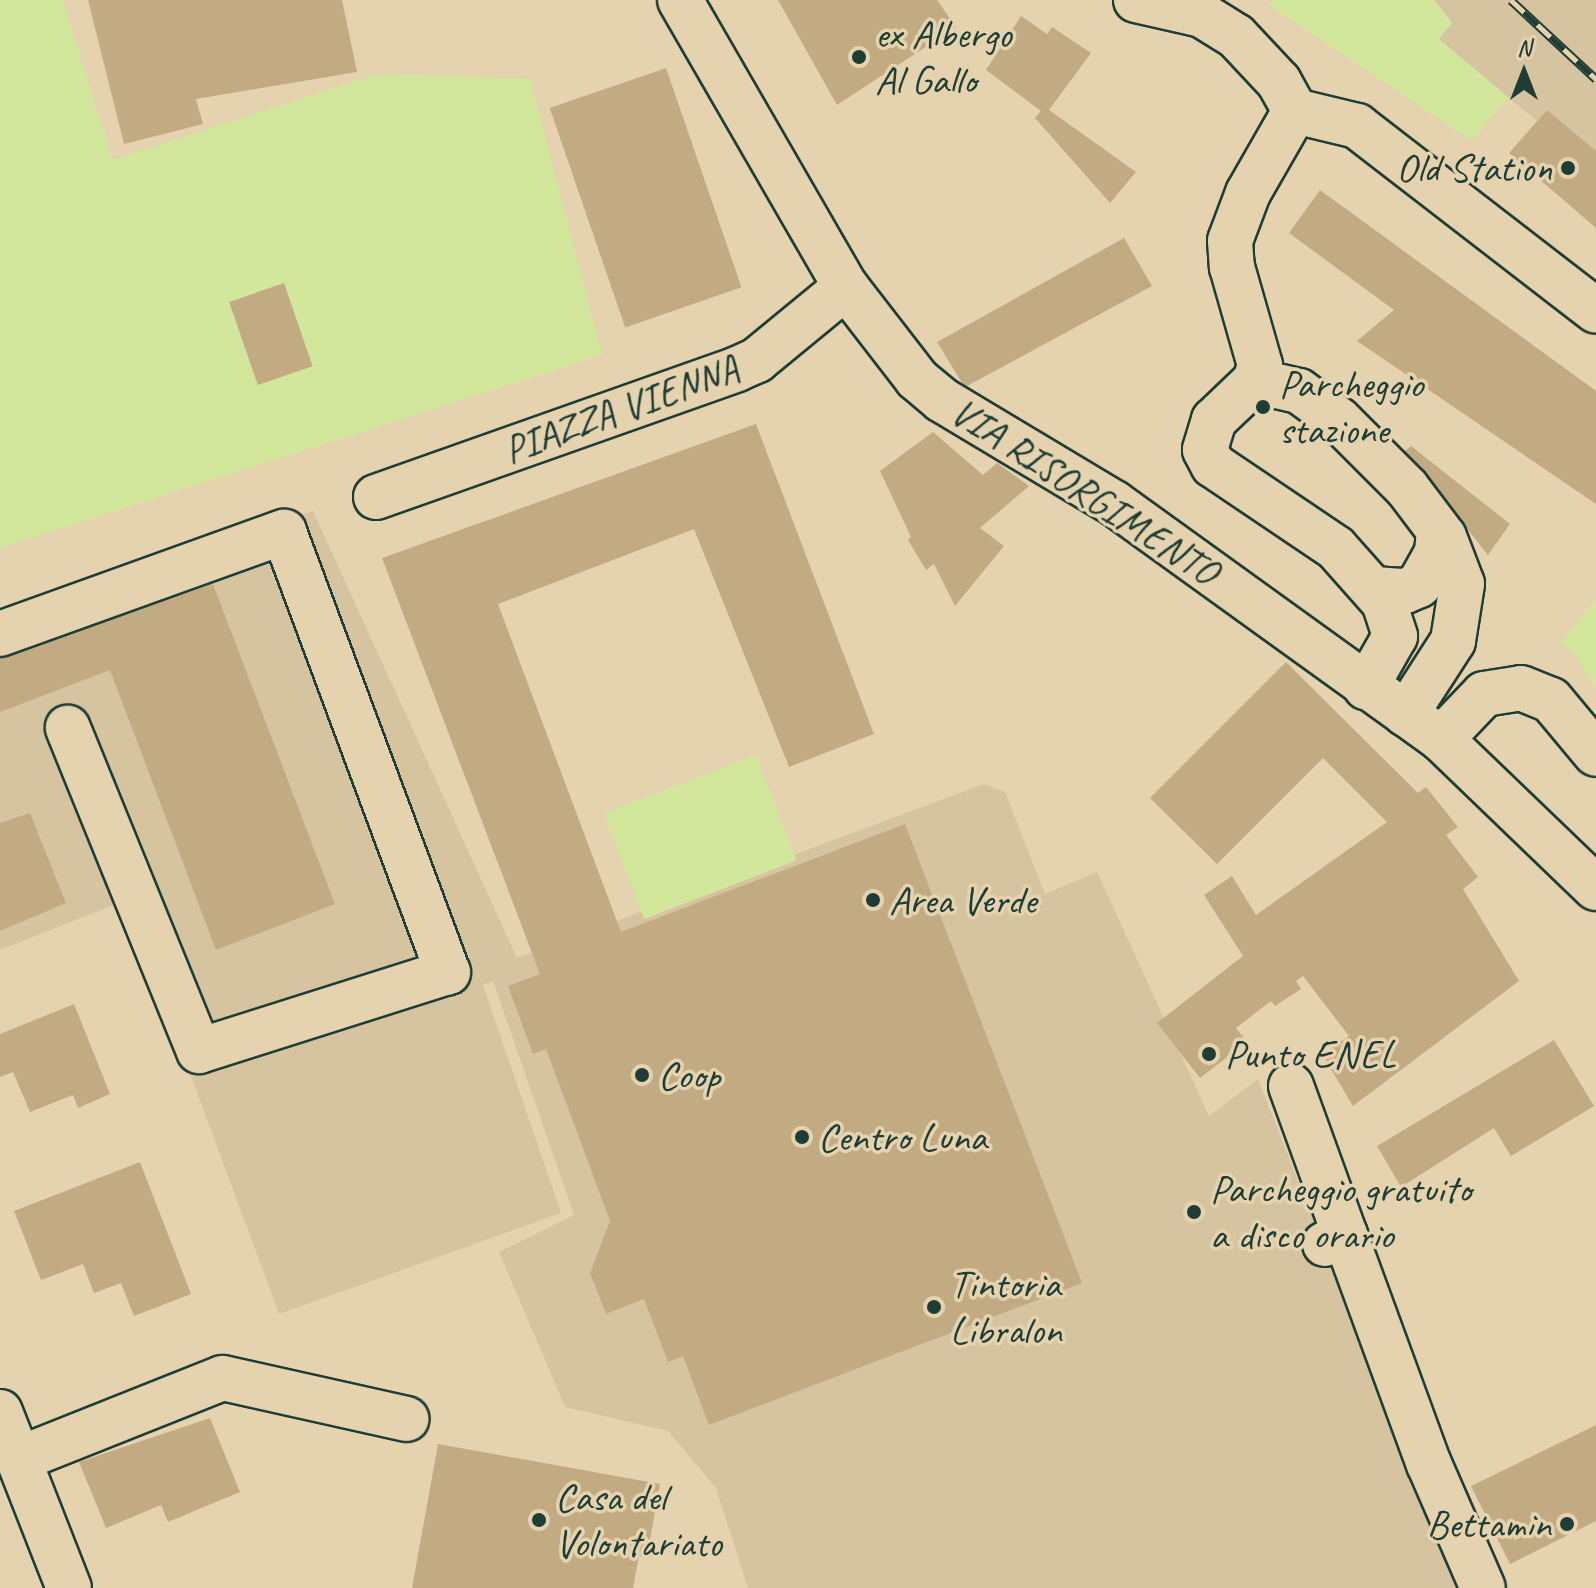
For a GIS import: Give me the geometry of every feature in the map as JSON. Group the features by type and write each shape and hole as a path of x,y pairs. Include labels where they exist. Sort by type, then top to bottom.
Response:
{"street":[{"name":"VIA RISORGIMENTO","path":"680,0 846,287 897,356 942,400 1114,503 1441,739 1596,888"},
{"path":"1136,0 1185,9 1229,31 1266,65 1295,111 1357,126 1596,311"},
{"path":"1295,111 1248,193 1230,241 1232,267 1258,349 1255,381 1214,420 1205,450 1213,465 1336,548 1374,589 1393,620 1395,636 1366,687"},
{"name":"PIAZZA VIENNA","path":"376,497 737,369 757,360 846,287"},
{"path":"1255,381 1299,391 1339,420 1407,488 1439,531 1462,584 1460,604 1453,641 1406,714"},
{"path":"1374,589 1405,591 1419,585 1437,553 1439,531"},
{"path":"0,634 284,532 448,972 199,1051 68,728"},
{"path":"1441,739 1484,694 1521,688 1551,700 1596,754"},
{"path":"1291,1086 1335,1240 1483,1588"},
{"path":"19,1459 223,1378 406,1419"},
{"path":"0,1412 69,1588"}],"shaded area":[{"path":"1434,0 1596,0 1596,151 1547,110 1537,121 1438,39 1452,23"},
{"path":"313,511 517,958 984,784 1005,792 1045,894 1097,872 1209,1116 1258,1079 1459,1588 748,1588 716,1488 668,1431 565,1407 499,1252 574,1215 493,981 483,985 561,1213 279,1314 126,900 0,950 0,612"}],"green space":[{"path":"0,0 62,0 113,160 378,74 530,79 602,355 0,548"},
{"path":"1274,0 1434,0 1452,23 1439,39 1508,97 1472,141 1269,5"},
{"path":"1596,599 1596,689 1574,653 1561,642"},
{"path":"756,755 796,860 644,919 604,813"}],"building":[{"path":"88,0 342,0 357,72 196,99 203,124 124,144"},
{"name":"ex Albergo Al Gallo","path":"778,0 937,0 956,27 837,105"},
{"path":"1021,16 1047,34 1052,27 1091,53 1049,110 1136,172 1110,203 1035,118 1041,111 986,70"},
{"path":"666,68 742,287 625,327 550,108"},
{"path":"1547,110 1596,151 1596,228 1509,153"},
{"path":"1320,190 1596,391 1596,504 1357,341 1394,310 1289,233"},
{"path":"1124,238 1152,286 967,386 962,383 937,342"},
{"path":"284,283 313,366 258,385 229,302"},
{"name":"Centro Luna","path":"756,424 874,734 789,767 694,529 498,604 621,932 905,824 1082,1283 709,1425 683,1356 668,1362 644,1299 606,1314 590,1273 610,1221 546,1049 533,1054 508,986 540,974 382,558"},
{"path":"933,432 983,475 997,463 1029,486 980,528 1004,546 955,606 934,564 926,570 908,540 911,537 880,471"},
{"path":"1411,446 1510,524 1488,555 1405,451"},
{"path":"213,584 335,904 216,950 110,670 0,712 0,658"},
{"path":"1286,662 1418,793 1426,787 1458,827 1446,835 1478,877 1463,889 1519,981 1353,1106 1322,1054 1349,1036 1303,976 1296,981 1301,989 1275,1006 1271,1001 1236,1028 1247,1042 1200,1078 1157,1023 1243,956 1204,895 1232,876 1256,915 1387,822 1323,758 1217,864 1150,798"},
{"path":"30,813 66,903 0,931 0,823"},
{"path":"74,1004 110,1094 78,1108 73,1095 30,1112 13,1072 0,1077 0,1034"},
{"path":"1554,1040 1594,1106 1511,1156 1494,1128 1401,1187 1377,1146"},
{"path":"140,1162 191,1294 134,1316 121,1283 94,1293 83,1264 41,1280 14,1211"},
{"path":"210,1418 240,1492 168,1522 161,1505 106,1528 79,1462"},
{"path":"1596,1425 1596,1521 1510,1564 1471,1486"},
{"name":"Casa del Volontariato","path":"438,1444 660,1484 647,1557 639,1556 633,1588 412,1588"}],"railway":[{"path":"1511,0 1596,79"}],"place":[{"name":"ex Albergo Al Gallo","path":"859,57"},
{"name":"Old Station","path":"1568,168"},
{"name":"Parcheggio stazione","path":"1263,407"},
{"name":"Area Verde","path":"873,900"},
{"name":"Punto ENEL","path":"1209,1054"},
{"name":"Coop","path":"642,1075"},
{"name":"Centro Luna","path":"802,1137"},
{"name":"Parcheggio gratuito a disco orario","path":"1194,1212"},
{"name":"Tintoria Libralon","path":"934,1307"},
{"name":"Casa del Volontariato","path":"539,1520"},
{"name":"Bettamin","path":"1567,1524"}]}
